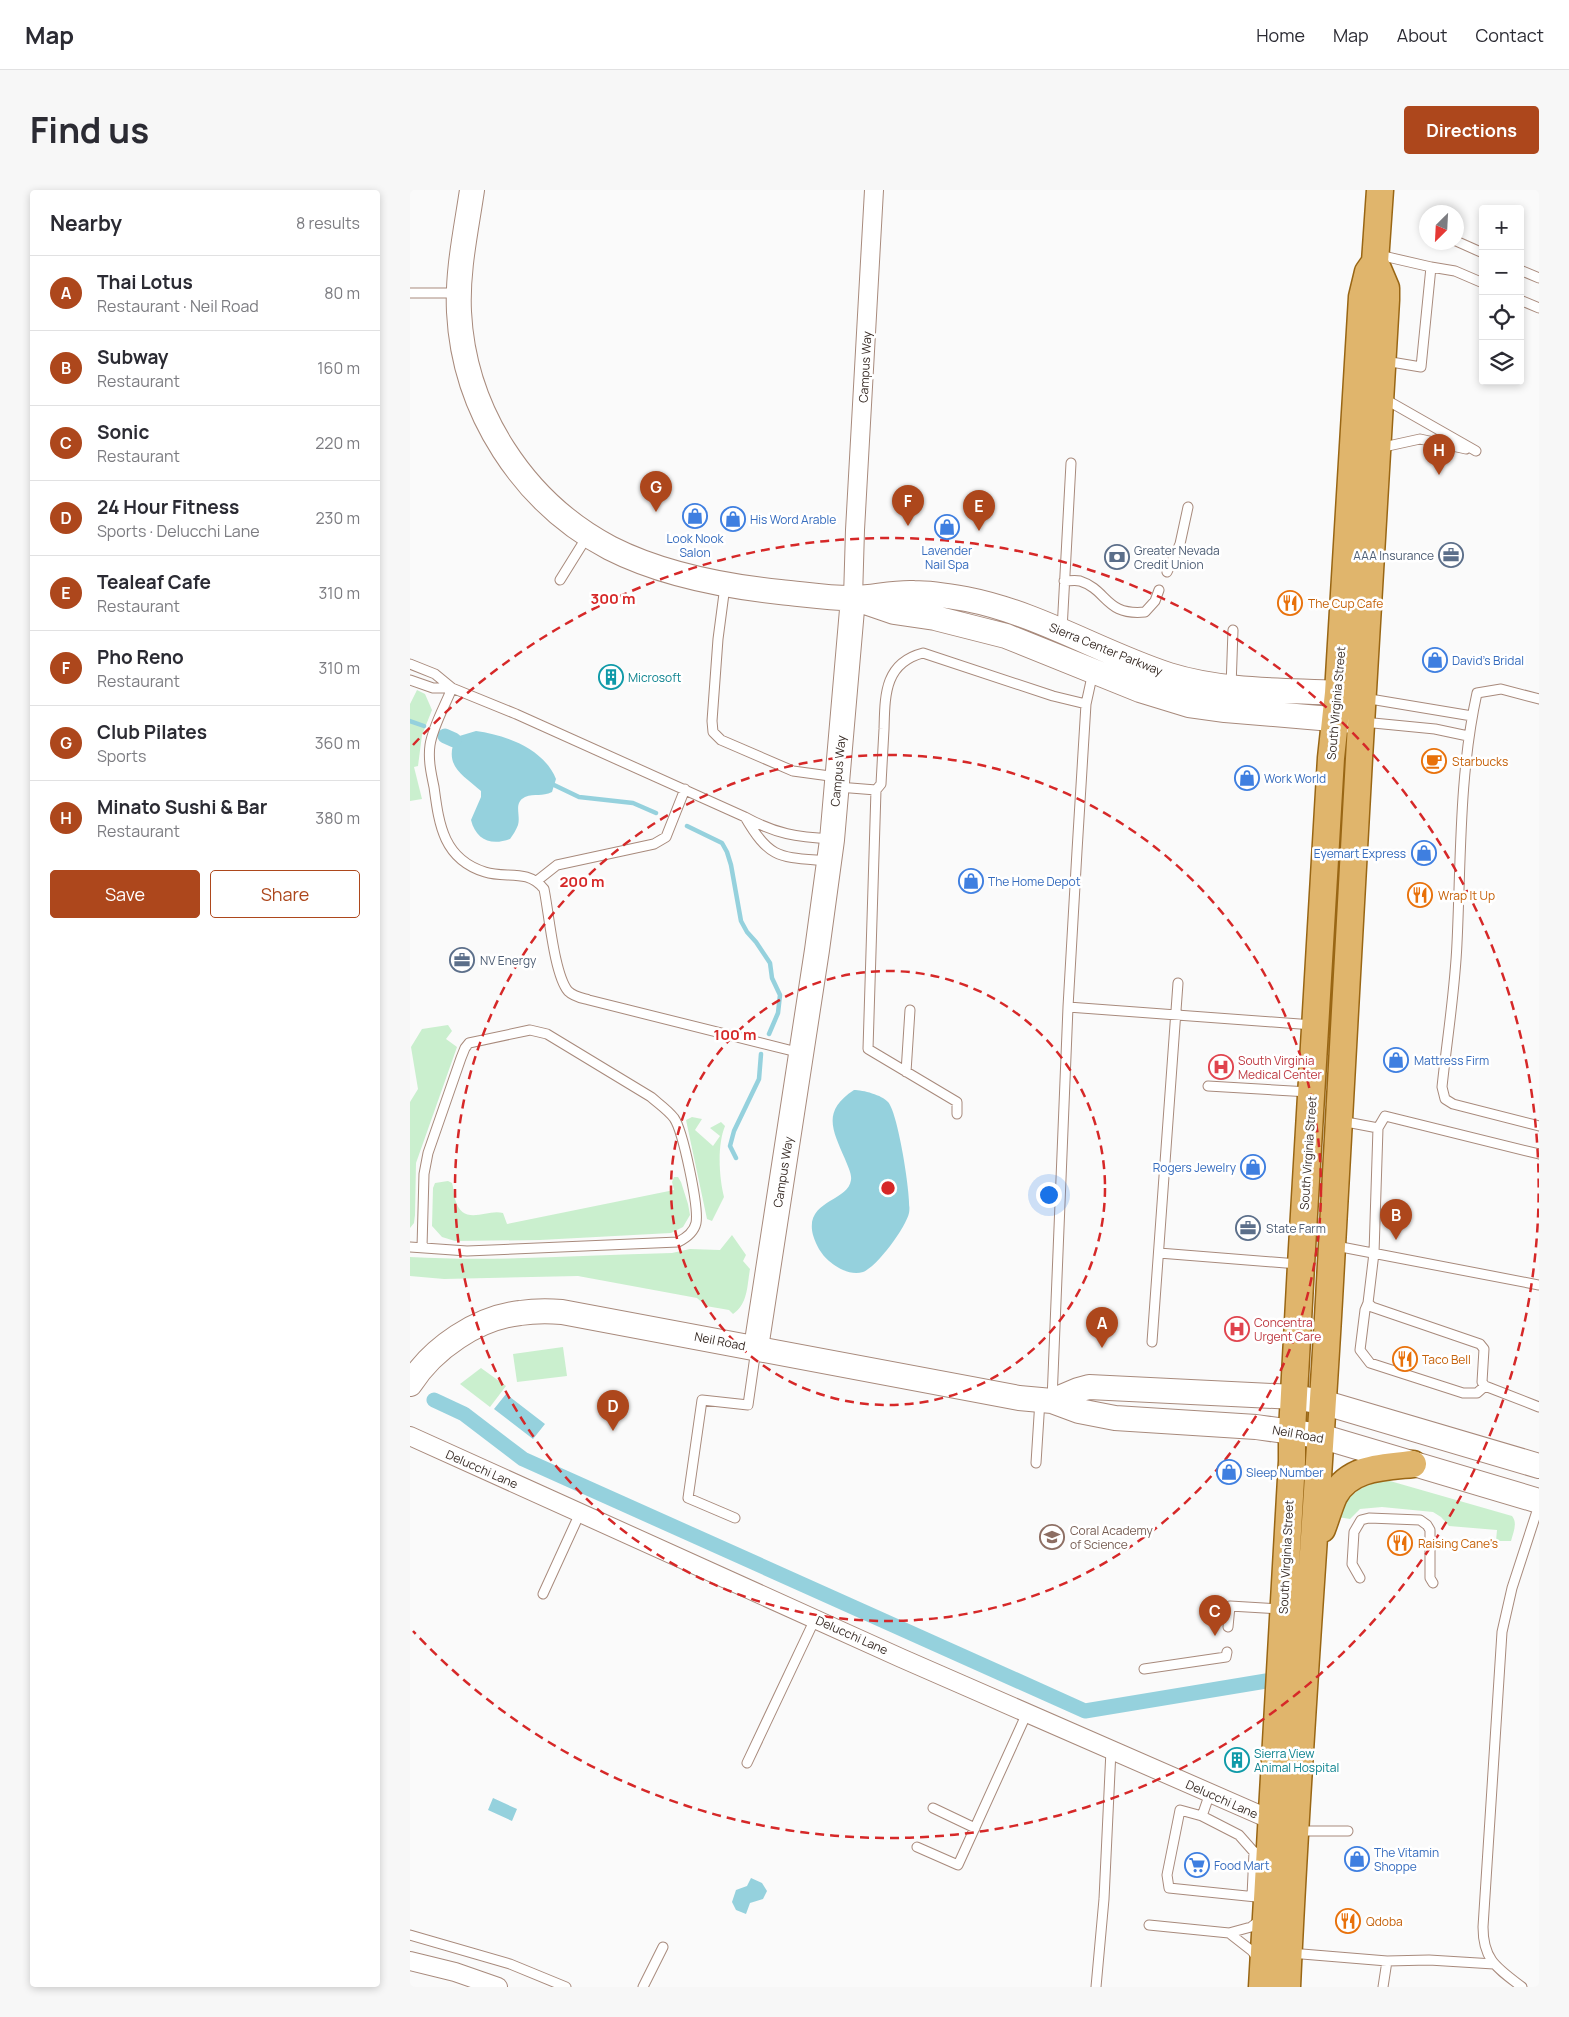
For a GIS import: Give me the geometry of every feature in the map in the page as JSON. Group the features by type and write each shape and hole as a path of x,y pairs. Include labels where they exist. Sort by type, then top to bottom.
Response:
{"main road":[{"name":"South Virginia Street","path":"1287,1987 1354,862 1354,704 1362,297 1368,272 1375,258 1380,190"},
{"name":"South Virginia Street","path":"1263,1976 1262,1853 1271,1820 1292,1461 1301,1265 1334,719 1354,704 1377,449 1386,288 1375,258"},
{"path":"1312,1553 1334,1496 1343,1484 1365,1471 1413,1464"}],"street":[{"name":"Sierra Center Parkway","path":"472,190 461,257 458,294 461,336 468,370 490,428 512,463 537,493 564,518 588,535 634,558 674,571 725,583 778,592 853,598 913,593 943,596 995,606 1062,631 1097,660 1158,696 1189,705 1225,710 1334,719"},
{"name":"Campus Way","path":"756,1348 832,838 853,598 874,190"},
{"name":"Sierra Center Parkway","path":"853,598 894,612 935,618 1097,660 1168,674 1191,681 1354,704"},
{"name":"Neil Road","path":"410,1384 424,1364 437,1351 478,1326 498,1318 518,1313 539,1311 586,1315 994,1393 1046,1400 1079,1411 1115,1418 1256,1427 1320,1436 1539,1503"},
{"path":"1046,1400 1089,1387 1294,1397 1322,1402 1539,1466"},
{"name":"Delucchi Lane","path":"410,1436 815,1619 1295,1830"},
{"path":"410,1961 456,1972 498,1987"}],"lane":[{"path":"1464,244 1479,250"},
{"path":"1375,258 1455,271 1479,281"},
{"path":"1382,361 1421,367 1431,267"},
{"path":"1524,272 1539,278"},
{"path":"410,293 458,294"},
{"path":"1524,302 1539,308"},
{"path":"1377,449 1420,439 1476,451 1380,397"},
{"path":"1062,631 1071,463"},
{"path":"1167,572 1180,544 1188,507"},
{"path":"560,580 588,535"},
{"path":"1064,581 1078,580 1087,584 1115,607 1130,612 1145,612 1155,601 1159,590"},
{"path":"725,583 718,639 712,732 721,740 793,771 876,790"},
{"path":"1231,688 1233,630"},
{"path":"957,1114 958,1102 868,1049 876,790 881,784 886,690 892,676 901,664 913,655 923,653 1053,696 1086,704"},
{"path":"1036,1463 1046,1400 1086,704 1097,660"},
{"path":"410,664 435,674 452,688 516,714 685,789 770,830 788,835 832,838"},
{"path":"410,680 434,688 452,688"},
{"path":"452,688 430,744 430,762 443,836 455,854 470,866 486,873 512,874 538,880 544,889 560,976 568,990 574,996 801,1053"},
{"path":"1539,699 1501,689 1477,693 1468,736 1457,947 1442,1087 1445,1099 1454,1104 1539,1126"},
{"path":"1354,704 1472,716"},
{"path":"1354,704 1435,729 1468,736"},
{"path":"538,880 557,865 654,844 666,837 685,789"},
{"path":"744,817 761,842 772,852 796,859 829,862"},
{"path":"1152,1342 1178,983"},
{"path":"1068,1007 1176,1013 1316,1025"},
{"path":"906,1072 910,1010"},
{"path":"410,1247 422,1248 467,1251 678,1242 683,1240 696,1224 696,1208 678,1126 666,1110 651,1097 547,1034 530,1030 469,1043 461,1058 428,1153 424,1174 422,1248"},
{"path":"1208,1086 1312,1092"},
{"path":"1485,1386 1477,1393 1463,1392 1370,1363 1360,1350 1374,1253 1378,1128 1385,1116 1539,1154"},
{"path":"1339,1120 1378,1128"},
{"path":"1332,1245 1539,1285"},
{"path":"1159,1253 1301,1265"},
{"path":"1368,1303 1372,1307 1480,1344 1484,1350 1482,1382 1485,1386 1539,1407"},
{"path":"735,1518 688,1498 702,1400 748,1405 756,1348"},
{"path":"1522,1987 1494,1964 1486,1954 1483,1927 1502,1632 1512,1588 1539,1503"},
{"path":"543,1594 580,1513"},
{"path":"1360,1578 1352,1564 1354,1532 1361,1520 1369,1518 1420,1520 1430,1530 1430,1578 1433,1583"},
{"path":"1228,1627 1230,1606 1283,1609"},
{"path":"747,1763 815,1619"},
{"path":"1144,1669 1226,1657 1227,1652"},
{"path":"917,1847 958,1865 1028,1713"},
{"path":"1096,1987 1104,1899 1111,1750"},
{"path":"1202,1816 1210,1793"},
{"path":"932,1808 975,1828"},
{"path":"1149,1925 1229,1933 1251,1927 1262,1903 1169,1888 1167,1875 1180,1810 1202,1816 1239,1835 1262,1853"},
{"path":"1295,1830 1348,1832"},
{"path":"1229,1933 1252,1951 1263,1976"},
{"path":"410,1935 510,1964 566,1987"},
{"path":"643,1987 664,1947"},
{"path":"1288,1953 1387,1961 1429,1960 1494,1964"},
{"path":"1384,1987 1387,1961"}],"green space":[{"path":"417,690 425,694 432,710 422,735 418,766 414,767 422,799 410,801 410,704"},
{"path":"448,1025 452,1031 446,1039 457,1047 416,1163 415,1215 414,1223 410,1228 410,1102 418,1089 411,1047 422,1029"},
{"path":"692,1117 702,1119 695,1130 713,1146 720,1136 710,1128 721,1122 725,1126 722,1134 720,1161 724,1197 712,1221 707,1219 686,1120"},
{"path":"674,1177 678,1177 681,1182 690,1215 683,1227 671,1233 540,1240 455,1241 442,1237 432,1226 433,1188 435,1183 448,1181 452,1183 455,1199 459,1208 464,1213 476,1215 503,1213 507,1224 674,1190 672,1182"},
{"path":"732,1235 746,1255 743,1261 750,1269 744,1300 742,1305 733,1314 729,1310 706,1306 697,1298 578,1276 444,1279 410,1276 410,1257 508,1258 672,1253 690,1249 720,1250"},
{"path":"563,1347 567,1376 517,1382 513,1354"},
{"path":"481,1368 506,1386 490,1407 460,1384"},
{"path":"1390,1481 1512,1516 1515,1525 1511,1541 1496,1541 1497,1530 1449,1526 1441,1517 1433,1512 1382,1507 1360,1509 1350,1519 1338,1517 1346,1502 1358,1491 1372,1484"}],"water":[{"path":"476,731 499,736 523,745 543,759 556,779 552,792 525,797 519,802 519,821 517,827 510,839 503,841 485,840 473,827 471,820 481,797 481,791 461,774 453,762 452,755 456,737"},
{"path":"854,1090 881,1097 888,1102 892,1109 900,1138 909,1205 907,1219 890,1246 869,1269 858,1273 844,1271 826,1258 813,1235 812,1223 820,1208 843,1193 851,1180 849,1169 836,1139 833,1121 837,1105"},
{"path":"506,1394 545,1424 533,1439 494,1409"},
{"path":"493,1798 517,1809 512,1821 488,1810"},
{"path":"751,1878 762,1883 767,1891 763,1899 750,1903 746,1914 736,1910 732,1902 736,1890 747,1886"}],"waterway":[{"path":"410,721 424,726"},
{"path":"445,736 454,740"},
{"path":"554,785 579,797 633,803 656,813"},
{"path":"687,826 722,843 727,852 741,921 770,963 772,978 780,995 778,1013 769,1034"},
{"path":"736,1158 730,1146 734,1131 759,1079 761,1054"},
{"path":"434,1400 464,1414 523,1459 1085,1711 1266,1681"}],"place":[{"name":"Minato Sushi & Bar","path":"1439,475"},
{"name":"Club Pilates","path":"656,512"},
{"name":"Look Nook Salon","path":"695,516"},
{"name":"His Word Arable","path":"733,519"},
{"name":"Pho Reno","path":"908,526"},
{"name":"Lavender Nail Spa","path":"947,527"},
{"name":"Tealeaf Cafe","path":"979,531"},
{"name":"AAA Insurance","path":"1451,555"},
{"name":"Greater Nevada Credit Union","path":"1117,557"},
{"name":"The Cup Cafe","path":"1290,603"},
{"name":"David's Bridal","path":"1435,660"},
{"name":"Microsoft","path":"611,677"},
{"name":"Starbucks","path":"1434,761"},
{"name":"Work World","path":"1247,778"},
{"name":"Eyemart Express","path":"1424,853"},
{"name":"The Home Depot","path":"971,881"},
{"name":"Wrap It Up","path":"1420,895"},
{"name":"NV Energy","path":"462,960"},
{"name":"Mattress Firm","path":"1396,1060"},
{"name":"South Virginia Medical Center","path":"1221,1067"},
{"name":"Rogers Jewelry","path":"1253,1167"},
{"name":"State Farm","path":"1248,1228"},
{"name":"Subway","path":"1396,1240"},
{"name":"Concentra Urgent Care","path":"1237,1329"},
{"name":"Thai Lotus","path":"1102,1348"},
{"name":"Taco Bell","path":"1405,1359"},
{"name":"24 Hour Fitness","path":"613,1431"},
{"name":"Sleep Number","path":"1229,1472"},
{"name":"Coral Academy of Science","path":"1052,1537"},
{"name":"Raising Cane's","path":"1400,1543"},
{"name":"Sonic","path":"1215,1636"},
{"name":"Sierra View Animal Hospital","path":"1237,1760"},
{"name":"The Vitamin Shoppe","path":"1357,1859"},
{"name":"Food Mart","path":"1197,1865"},
{"name":"Qdoba","path":"1348,1921"}]}
